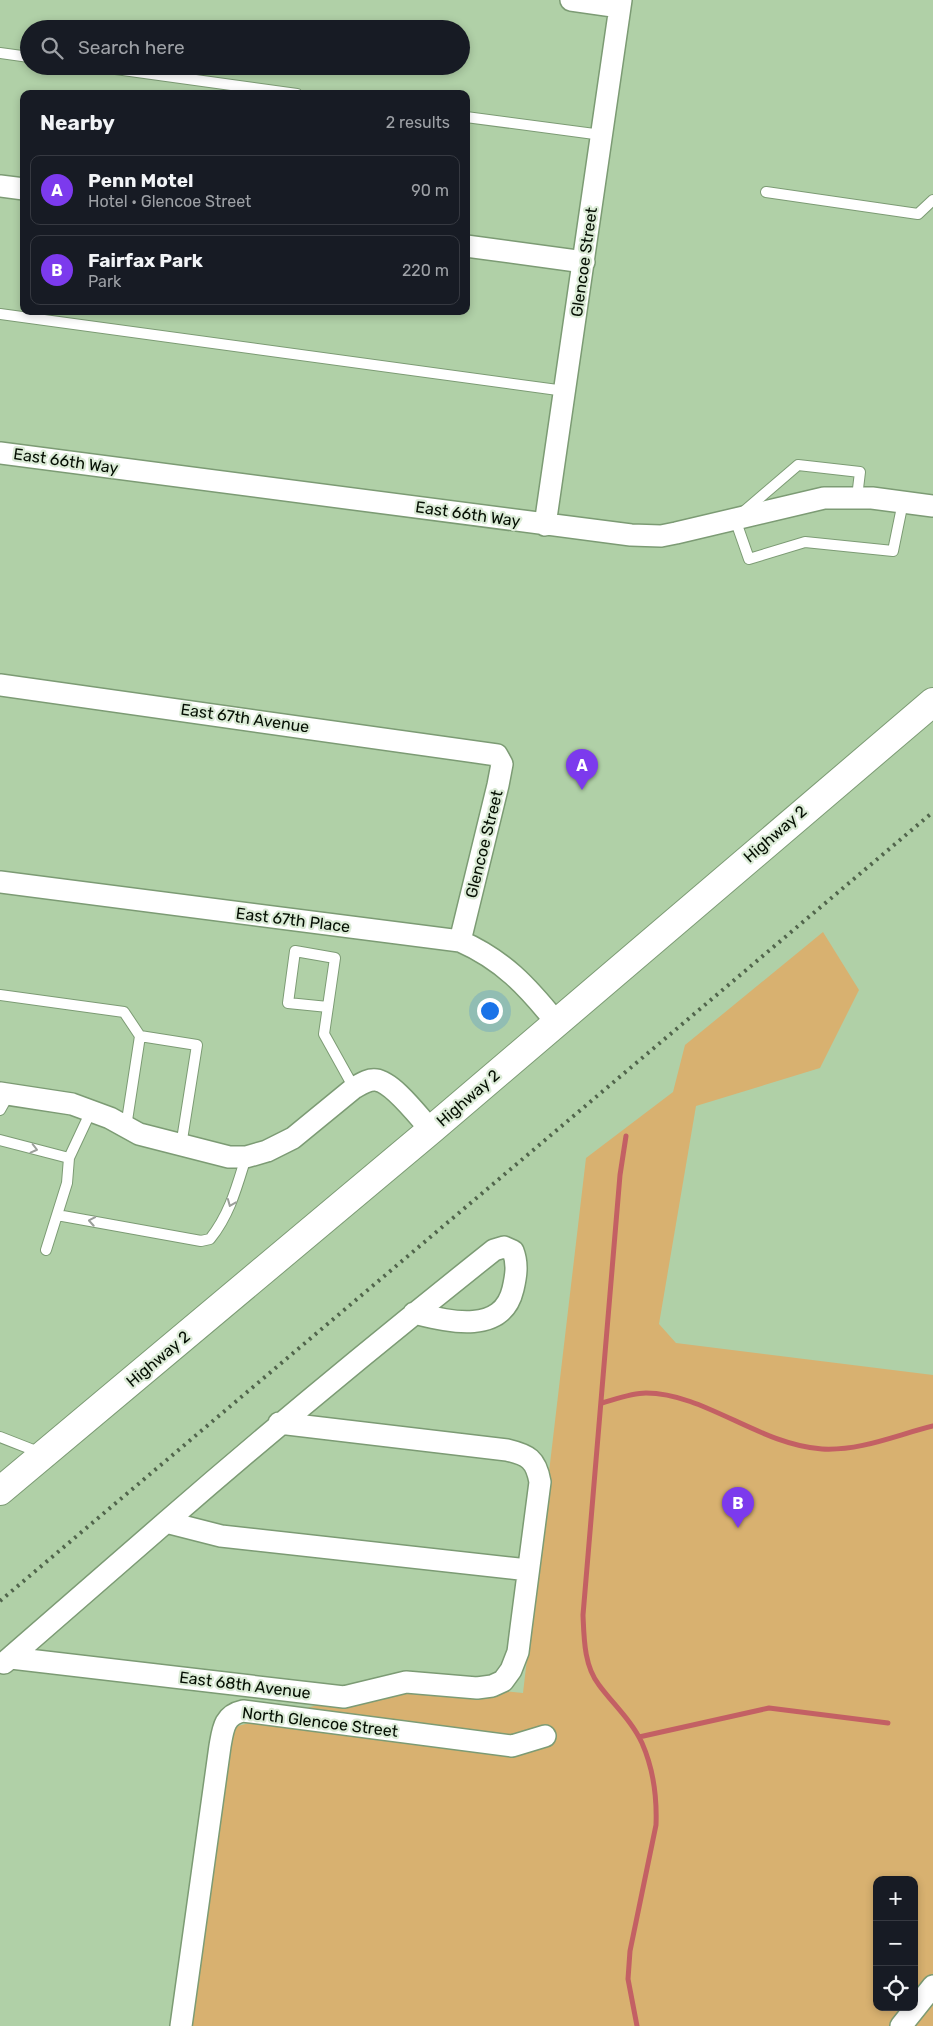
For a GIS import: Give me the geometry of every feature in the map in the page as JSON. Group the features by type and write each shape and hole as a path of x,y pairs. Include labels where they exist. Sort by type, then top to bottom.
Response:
{"main road":[{"name":"Highway 2","path":"0,1491 431,1130 933,702"}],"street":[{"path":"571,0 621,3"},
{"name":"Glencoe Street","path":"545,524 621,3"},
{"path":"0,186 20,188"},
{"path":"470,247 584,262"},
{"name":"East 66th Way","path":"0,453 631,535 661,536 824,498 857,497 933,506"},
{"name":"East 67th Avenue","path":"0,685 490,752"},
{"name":"Glencoe Street","path":"460,941 500,778 500,758 490,752"},
{"name":"East 67th Place","path":"0,882 460,941 492,957 506,967 534,995 556,1022"},
{"path":"3,1099 72,1104 110,1118 139,1134 229,1157 246,1157 267,1151 292,1138 354,1088 365,1082 375,1080 387,1083 431,1130"},
{"path":"5,1662 279,1423 414,1313 494,1250 504,1247 512,1251 516,1261 512,1296 503,1309 493,1316 466,1323 414,1313"},
{"name":"East 68th Avenue","path":"5,1662 344,1696 406,1682 478,1688 492,1686 503,1681 511,1670 518,1652 540,1482 534,1463 526,1455 506,1450 279,1423"},
{"path":"166,1522 221,1536 528,1570"},
{"name":"North Glencoe Street","path":"181,2026 220,1746 226,1719 233,1713 252,1712 512,1746 545,1736"},
{"path":"901,2026 933,1986"}],"lane":[{"path":"0,54 20,56"},
{"path":"160,75 269,90"},
{"path":"470,118 602,135"},
{"path":"766,192 918,214 933,200"},
{"path":"0,314 565,392"},
{"path":"857,497 860,472 798,464 735,519 749,559 805,542 893,551 903,502"},
{"path":"328,1007 288,1003 295,951 335,958 328,1007 324,1034 354,1088"},
{"path":"0,995 124,1012 140,1036 126,1127"},
{"path":"140,1036 197,1045 181,1146"},
{"path":"46,1250 67,1183 69,1158 90,1111"},
{"path":"0,1140 69,1158"},
{"path":"57,1215 201,1241 210,1239 222,1224 232,1201 246,1157"},
{"path":"0,1437 44,1454"}],"shaded area":[{"path":"823,932 859,990 820,1068 696,1106 659,1324 676,1343 933,1375 933,2026 181,2026 223,1730 406,1682 523,1693 586,1158 673,1092 685,1045"}],"waterway":[{"path":"626,1136 620,1175 583,1615 586,1652 590,1669 599,1685 638,1735 652,1773 655,1794 656,1825 630,1951 628,1979 637,2026"},
{"path":"602,1403 641,1393 668,1395 689,1401 776,1439 822,1449 851,1448 933,1426"},
{"path":"639,1737 769,1708 888,1723"}],"railway":[{"path":"0,1601 933,812"}],"place":[{"name":"Penn Motel","path":"582,790"},
{"name":"Fairfax Park","path":"738,1528"}]}
